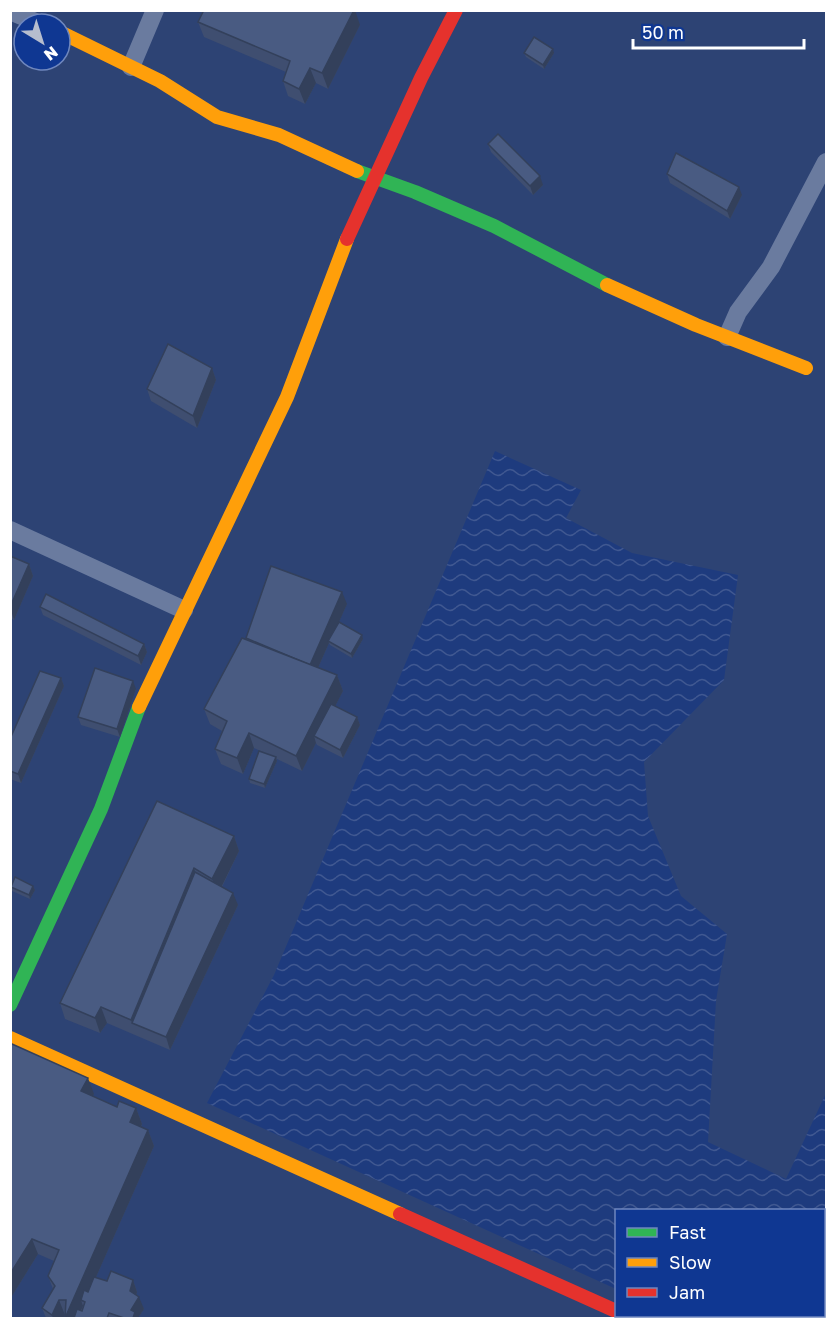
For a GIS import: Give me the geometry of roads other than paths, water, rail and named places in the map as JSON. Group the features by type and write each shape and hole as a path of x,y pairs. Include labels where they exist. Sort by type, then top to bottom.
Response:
{"street":[{"path":"131,67 156,10"},
{"path":"10,1005 101,810 144,694 287,397 336,263 421,78 456,10"},
{"path":"72,38 160,81 217,117 279,135 376,180 415,192 494,226 607,285 806,368"},
{"path":"727,337 738,312 771,267 826,162"},
{"path":"10,530 184,610"},
{"path":"10,1038 615,1311"}],"water":[{"path":"495,451 581,490 566,518 632,553 738,575 724,680 644,762 648,816 681,896 727,934 716,1001 708,1142 786,1179 826,1093 826,1318 724,1318 825,1317 825,1209 615,1209 615,1289 207,1103 274,975"}]}
